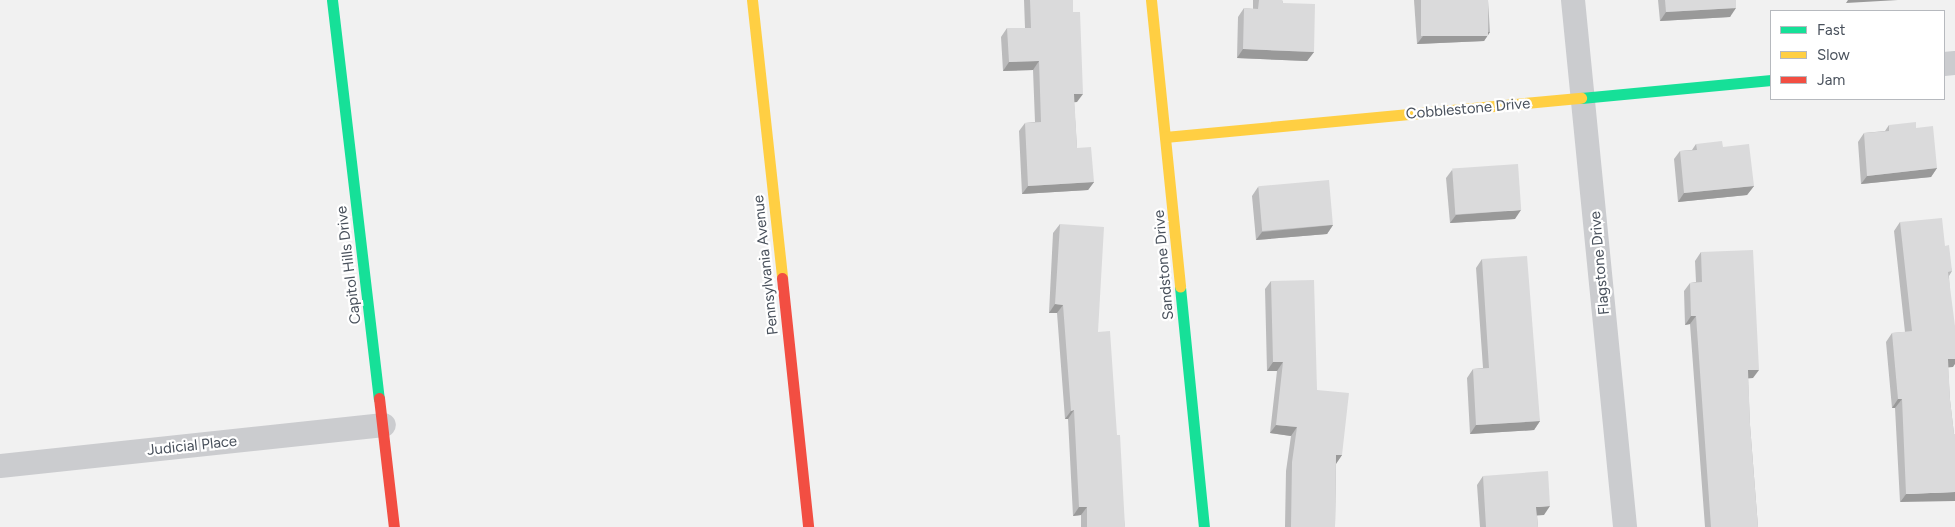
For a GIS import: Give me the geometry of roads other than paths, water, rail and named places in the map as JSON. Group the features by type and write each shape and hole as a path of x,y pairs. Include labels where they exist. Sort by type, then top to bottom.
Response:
{"street":[{"name":"Capitol Hills Drive","path":"332,0 384,425 394,527"},
{"name":"Pennsylvania Avenue","path":"752,0 808,527"},
{"name":"Sandstone Drive","path":"1151,0 1204,527"},
{"name":"Flagstone Drive","path":"1573,0 1625,527"},
{"name":"Cobblestone Drive","path":"1165,137 1770,80"},
{"name":"Judicial Place","path":"0,466 384,425"}]}
